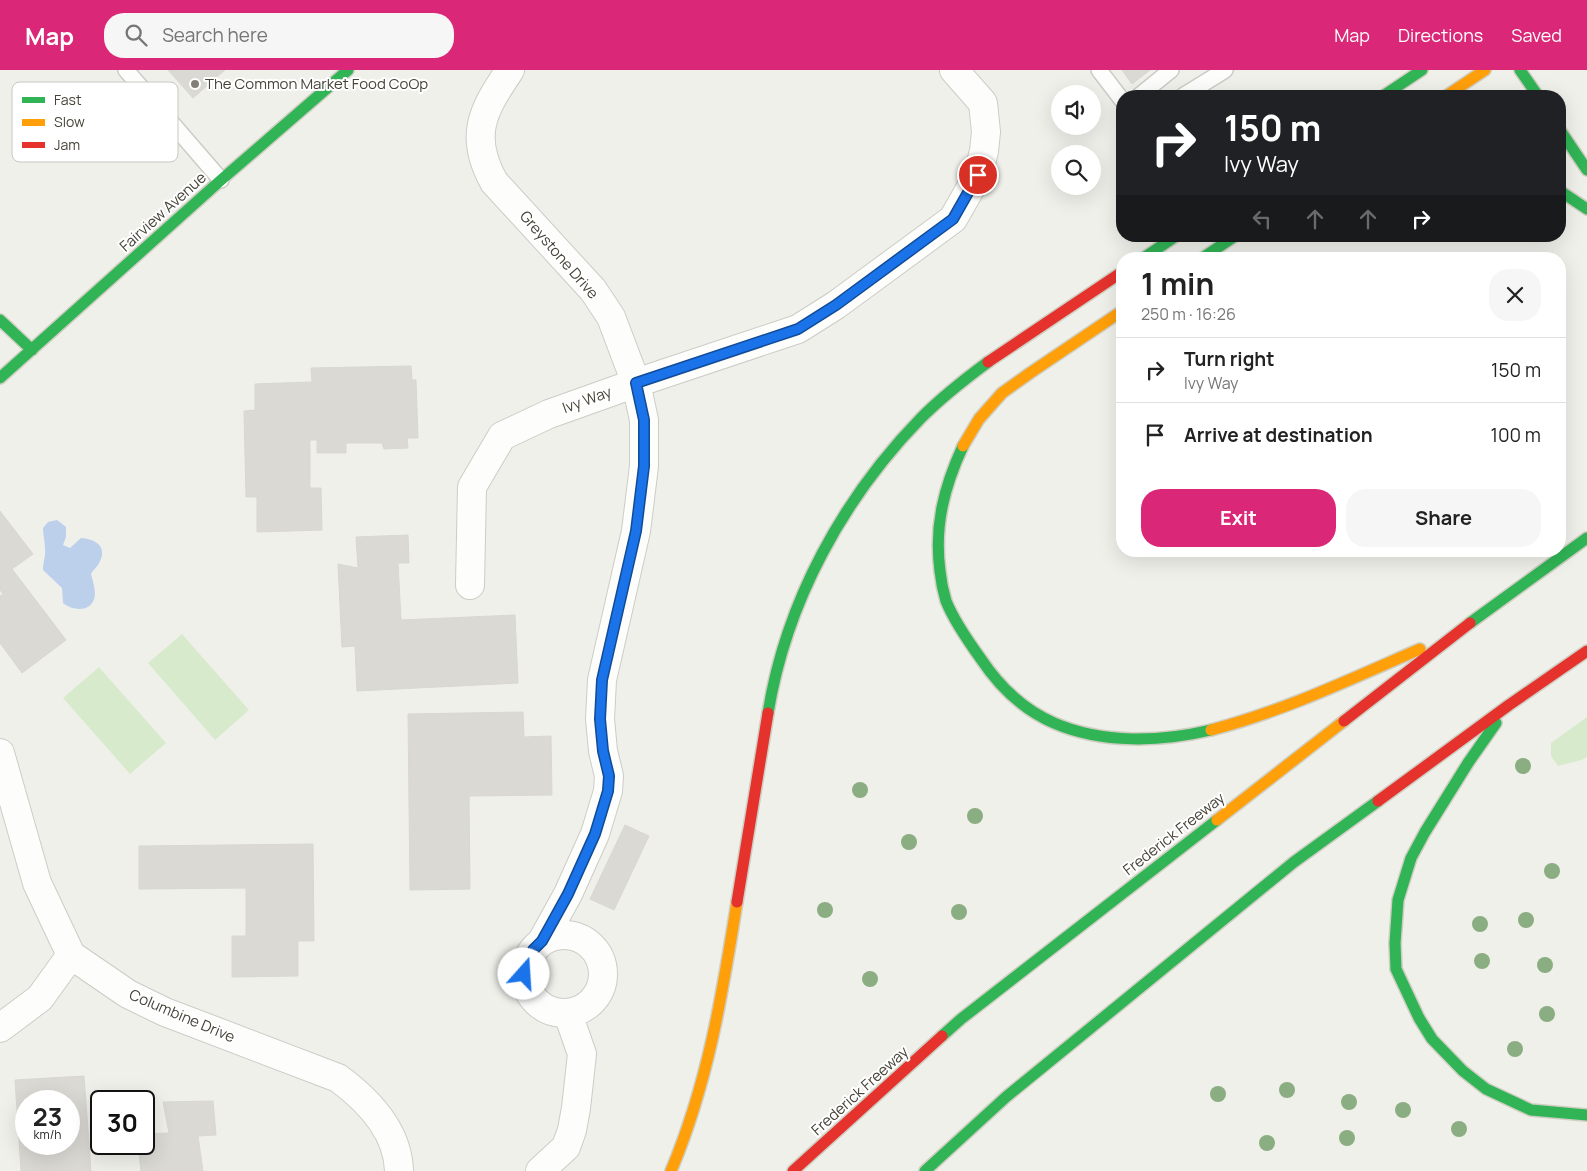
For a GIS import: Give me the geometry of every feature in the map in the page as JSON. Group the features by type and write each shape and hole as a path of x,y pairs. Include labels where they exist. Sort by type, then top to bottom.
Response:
{"main road":[{"name":"Fairview Avenue","path":"0,378 221,180 348,70"},
{"path":"1391,90 1411,74 1422,70"},
{"path":"1455,90 1485,70"},
{"path":"1520,70 1534,90"},
{"path":"1566,139 1587,170"},
{"path":"1566,195 1587,209"},
{"path":"1152,252 1167,242"},
{"path":"1211,252 1226,242"},
{"path":"671,1171 686,1140 710,1056 721,1002 771,697 779,661 797,610 819,557 846,514 879,468 907,434 945,396 984,364 1116,276"},
{"path":"1116,315 1006,389 980,417 958,454 944,496 938,531 941,572 946,600 966,639 988,670 1014,696 1045,718 1070,729 1125,738 1172,737 1210,730 1259,717 1456,634"},
{"path":"0,320 32,350"},
{"name":"Frederick Freeway","path":"1566,553 1587,538"},
{"name":"Frederick Freeway","path":"793,1171 961,1019 1456,634 1561,557"},
{"path":"926,1171 1006,1098 1294,862 1509,705 1587,651"},
{"path":"1509,705 1463,770 1411,858 1398,900 1395,943 1396,969 1419,1018 1432,1040 1463,1071 1486,1088 1531,1110 1587,1115"}],"street":[{"name":"Greystone Drive","path":"510,70 491,98 484,114 479,135 486,167 494,182 593,290 611,317 636,383 644,420 644,466 636,531 602,680 600,719 603,751 609,776 608,791 595,834 568,894 542,941 533,950 527,961 524,974 527,987 533,998 543,1007 555,1013 568,1014"},
{"name":"Ivy Way","path":"470,585 472,487 502,436 549,414 798,329 836,305 953,219 978,175 984,151 986,132 983,103 954,70"},
{"path":"0,753 5,788 37,884 70,955 40,998 0,1028"},
{"path":"540,1171 566,1147 572,1130 576,1108 582,1054 568,1014 592,1003 600,993 604,980 604,967 600,955 592,945 568,934 554,936 542,941"},
{"name":"Columbine Drive","path":"70,955 128,994 165,1012 338,1078 358,1093 387,1129 393,1142 399,1171"}],"lane":[{"path":"126,70 136,82"},
{"path":"1099,70 1116,92"},
{"path":"1146,90 1171,70"},
{"path":"1193,90 1225,70"},
{"path":"178,130 221,180"}],"green space":[{"path":"182,634 249,710 215,740 148,663"},
{"path":"99,667 166,743 130,774 63,698"},
{"path":"1587,717 1587,757 1558,766 1551,756 1551,743"}],"water":[{"path":"57,520 66,527 66,537 63,545 70,548 81,538 96,542 102,549 101,559 91,574 95,595 94,601 91,605 82,609 72,608 63,603 62,588 43,570 45,552 43,528 48,522"}],"building":[{"name":"The Common Market Food CoOp","path":"168,70 225,70 193,98"},
{"path":"1122,70 1150,70 1132,84"},
{"path":"411,366 412,380 416,380 418,438 407,438 408,448 384,449 382,443 346,443 346,453 317,453 317,440 310,440 310,488 321,488 322,530 257,532 257,497 246,497 244,411 255,410 255,384 312,382 311,368"},
{"path":"0,511 33,554 12,569 66,640 22,673 0,643 0,596 3,594 0,590"},
{"path":"408,535 409,563 398,563 401,620 515,615 518,683 357,691 355,646 342,647 338,564 358,568 356,537"},
{"path":"523,712 524,737 551,736 552,795 469,796 470,889 410,890 408,714"},
{"path":"625,825 649,836 614,910 590,899"},
{"path":"313,844 314,941 298,941 298,976 232,977 232,936 246,936 246,888 139,889 139,846"},
{"path":"84,1076 91,1171 21,1171 20,1155 80,1155 80,1090 16,1090 15,1080"},
{"path":"213,1101 216,1135 198,1136 203,1171 141,1171 139,1155 155,1155 155,1134 169,1133 163,1102"}],"traffic: fast":[{"path":"0,378 221,180 348,70"},
{"path":"1392,90 1422,70"},
{"path":"1520,70 1534,90"},
{"path":"1566,139 1587,170"},
{"path":"1566,195 1587,209"},
{"path":"1152,252 1167,242"},
{"path":"1211,252 1226,242"},
{"path":"0,320 32,350"},
{"path":"768,713 789,631 804,592 822,554 843,517 867,482 921,418 954,388 988,362"},
{"path":"963,446 956,461 942,507 938,538 941,578 946,601 953,616 996,679 1022,704 1043,718 1073,730 1092,735 1112,738 1152,739 1211,730"},
{"path":"1566,553 1587,538"},
{"path":"1470,623 1561,557"},
{"path":"1496,723 1468,763 1411,858 1398,900 1395,943 1396,969 1419,1018 1432,1039 1463,1071 1486,1089 1531,1110 1587,1115"},
{"path":"925,1171 1006,1097 1294,862 1378,801"},
{"path":"942,1036 961,1019 1217,820"}],"traffic: slow":[{"path":"1455,90 1485,70"},
{"path":"963,446 979,419 1002,393 1116,315"},
{"path":"1211,730 1291,704 1420,649"},
{"path":"1217,820 1344,721"},
{"path":"671,1171 684,1138 704,1072 726,971 737,902"}],"traffic: jam":[{"path":"988,362 1116,276"},
{"path":"1344,721 1470,623"},
{"path":"1378,801 1509,705 1587,651"},
{"path":"737,902 768,713"},
{"path":"793,1171 942,1036"}],"place":[{"name":"The Common Market Food CoOp","path":"195,84"}],"route":[{"path":"524,974 527,961 533,950 542,941 568,894 595,834 608,791 609,776 603,751 600,719 602,680 636,531 644,466 644,420 636,383 798,329 880,274 953,219 978,175"}]}
